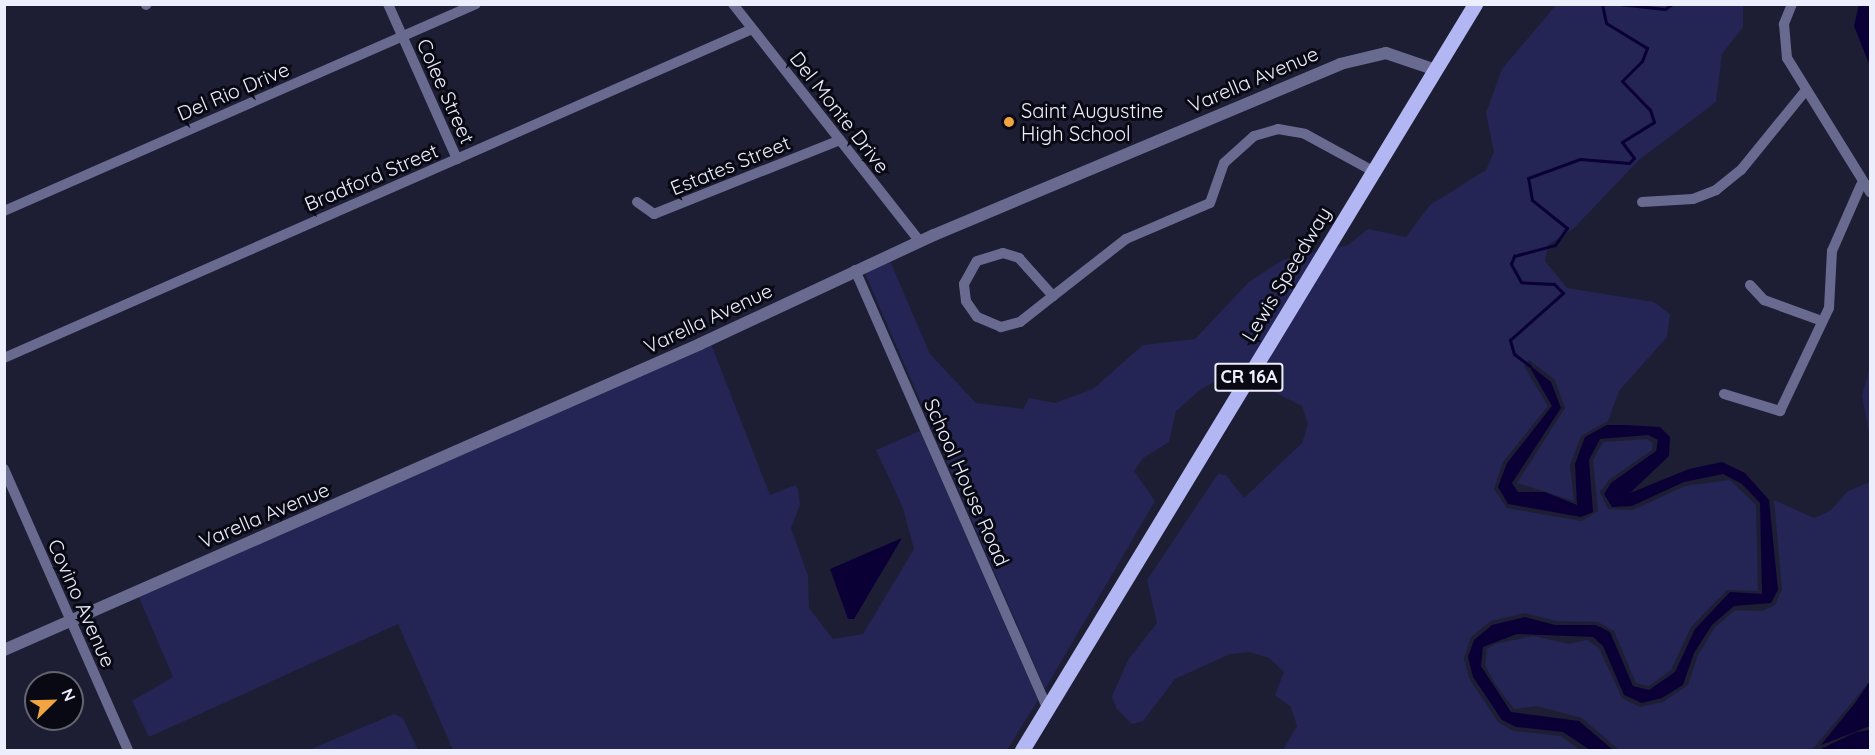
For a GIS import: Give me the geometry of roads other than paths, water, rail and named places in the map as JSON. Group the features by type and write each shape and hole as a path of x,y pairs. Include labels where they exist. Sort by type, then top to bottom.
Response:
{"main road":[{"name":"Lewis Speedway","path":"1022,750 1433,69 1475,4"}],"street":[{"name":"Colee Street","path":"388,4 458,159"},
{"name":"Del Rio Drive","path":"4,211 476,4"},
{"name":"Del Monte Drive","path":"733,4 920,242"},
{"path":"1724,393 1780,411 1832,296 1832,251 1866,189 1806,90 1784,42 1791,4"},
{"name":"Bradford Street","path":"4,358 752,29"},
{"name":"Varella Avenue","path":"4,650 680,353 855,270 1356,58 1396,54 1433,69"},
{"path":"1642,202 1693,200 1716,190 1741,170 1806,90"},
{"path":"1053,296 1019,258 1003,253 977,261 964,284 971,309 993,326 1020,322 1126,239 1210,203 1224,163 1254,136 1278,129 1305,134 1373,171"},
{"name":"Estates Street","path":"636,202 654,214 840,140"},
{"name":"School House Road","path":"855,270 1047,707"},
{"path":"1750,285 1764,300 1822,321"},
{"name":"Covino Avenue","path":"4,469 128,750"}],"waterway":[{"path":"1530,366 1514,354 1510,340 1563,293 1554,284 1521,282 1511,264 1514,256 1555,245 1567,228 1532,200 1528,178 1580,159 1629,163 1634,158 1622,142 1654,122 1650,110 1622,81 1642,61 1647,48 1606,23 1602,4"},
{"path":"1619,4 1665,9 1672,4"}],"place":[{"name":"Saint Augustine High School","path":"1009,122"}]}
